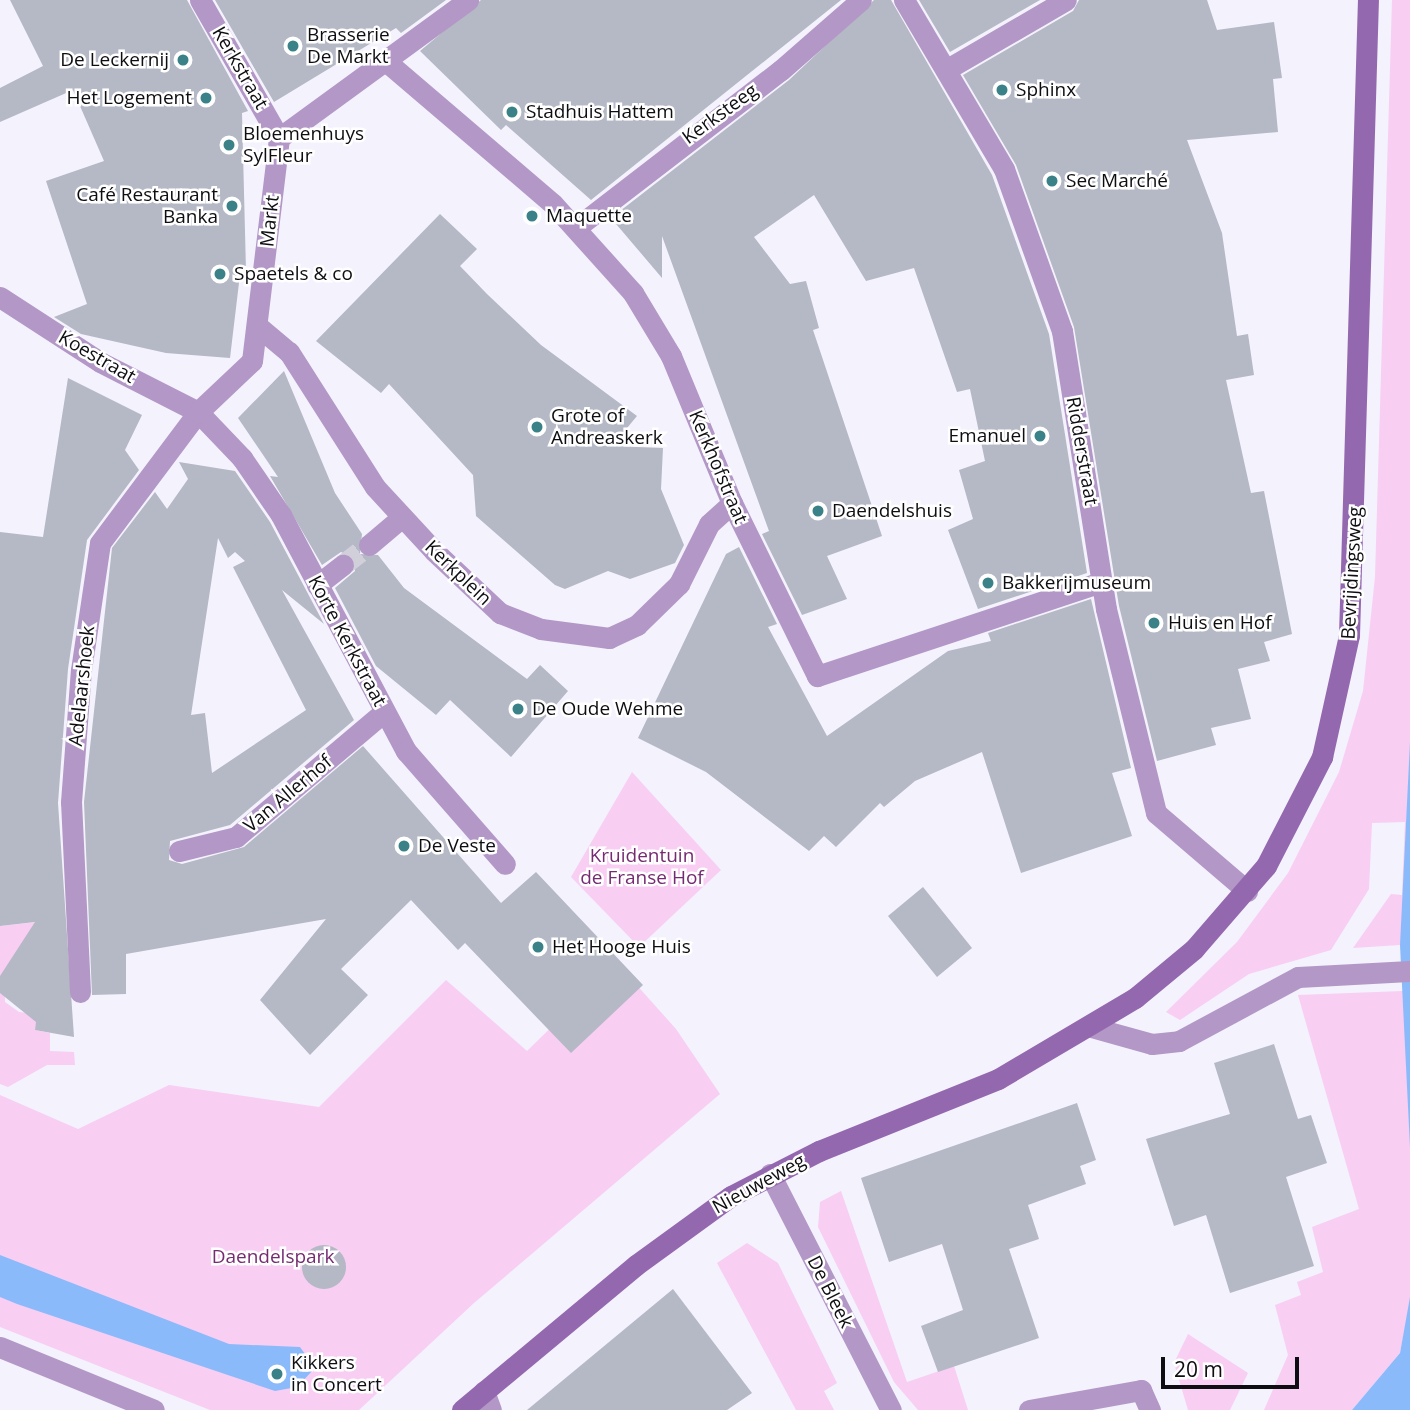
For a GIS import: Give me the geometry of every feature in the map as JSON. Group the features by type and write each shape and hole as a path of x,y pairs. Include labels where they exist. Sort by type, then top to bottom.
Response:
{"main road":[{"name":"Bevrijdingsweg","path":"1071,1040 1185,958 1247,891 1291,824 1322,757 1348,645 1368,0"},
{"name":"Nieuweweg","path":"462,1410 487,1400 636,1265 770,1174 998,1079 1071,1040"}],"street":[{"name":"Kerkstraat","path":"200,0 279,138"},
{"path":"279,138 388,63 468,0"},
{"name":"Kerksteeg","path":"577,227 782,70 861,0"},
{"name":"Ridderstraat","path":"904,0 949,68 1004,169 1062,331 1101,582 1156,813 1247,891"},
{"path":"949,68 1066,0"},
{"name":"Kerkhofstraat","path":"388,63 577,227 633,293 664,344 732,503 817,676 1101,582"},
{"name":"Markt","path":"198,412 253,361 260,328 279,138"},
{"name":"Koestraat","path":"0,296 100,362 198,412"},
{"name":"Kerkplein","path":"260,328 289,352 375,487 500,613 571,637 610,638 637,625 679,584 709,524 732,503"},
{"name":"Korte Kerkstraat","path":"198,412 281,515 406,751 505,864"},
{"name":"Adelaarshoek","path":"80,992 71,802 81,670 100,543 198,412"},
{"path":"369,545 402,517"},
{"path":"317,585 343,565"},
{"name":"Van Allerhof","path":"179,851 236,837 384,712"},
{"path":"1091,1027 1152,1044 1179,1041 1279,984 1378,969 1410,971"},
{"name":"De Bleek","path":"770,1174 891,1410"},
{"path":"0,1347 154,1410"},
{"path":"1029,1410 1141,1390 1150,1410"}],"green space":[{"path":"1392,0 1410,0 1410,1410 1408,1313 1400,1353 1352,1410 1264,1410 1288,1355 1275,1305 1301,1295 1297,1282 1323,1272 1312,1227 1359,1209 1298,995 1403,991 1402,940 1400,945 1353,948 1391,894 1402,895 1405,822 1372,823 1369,889 1331,950 1249,974 1180,1020 1166,1012 1237,942 1288,873 1339,772 1363,691 1375,577"},
{"name":"Kruidentuin de Franse Hof","path":"632,772 721,870 639,947 571,877"},
{"path":"47,921 4,972 5,1002 19,1012 38,1014 35,1030 50,1033 50,1051 74,1052 75,1065 47,1065 8,1087 0,1084 0,926"},
{"name":"Daendelspark","path":"617,963 676,1029 720,1094 474,1303 359,1410 210,1410 0,1327 0,1095 78,1129 169,1085 319,1107 446,980 527,1051"},
{"path":"841,1191 907,1382 954,1366 968,1410 918,1410 894,1382 818,1227 820,1202"},
{"path":"747,1243 778,1263 837,1383 824,1391 834,1410 796,1410 717,1263"},
{"path":"1188,1334 1248,1373 1230,1410 1188,1410 1174,1363"}],"water":[{"path":"1410,742 1410,1147 1400,945"},
{"path":"0,1255 229,1344 300,1347 315,1368 297,1387 275,1391 17,1304 0,1297"},
{"path":"1410,1297 1410,1410 1352,1410 1400,1353"}],"building":[{"path":"10,0 187,0 248,111 242,113 246,271 241,266 230,358 166,353 81,334 54,317 87,304 46,181 104,161 73,90 0,122 0,88 43,66"},
{"path":"215,0 446,0 401,33 396,28 274,102"},
{"path":"481,0 841,0 591,200 506,125 501,130 420,51"},
{"path":"874,0 891,0 992,175 1049,334 1087,573 978,609 948,530 973,519 959,470 985,461 970,389 957,392 914,268 866,281 814,195 754,237 790,284 806,281 819,328 813,330 882,536 827,556 847,599 802,615 762,534 769,531 662,236 662,278 611,218 789,80"},
{"path":"919,0 1040,0 950,52"},
{"path":"1079,0 1207,0 1217,30 1274,22 1282,78 1273,79 1278,132 1187,140 1222,233 1237,336 1248,334 1254,375 1226,380 1251,493 1264,491 1292,634 1264,642 1270,661 1238,669 1251,719 1211,728 1216,745 1157,761 1119,606 1074,327 1016,165 963,75 1073,11"},
{"name":"Grote of Andreaskerk","path":"440,214 477,249 460,266 487,294 541,345 637,416 612,446 663,448 661,489 684,545 675,563 630,579 608,571 565,589 555,585 476,516 473,475 389,384 381,393 316,341"},
{"path":"284,371 335,493 362,534 360,554 378,555 404,588 527,679 540,665 568,691 511,757 450,700 436,715 376,666 335,588 355,571 354,558 341,552 322,565 270,476 278,477 238,418"},
{"path":"68,378 142,415 125,450 139,470 87,540 68,669 58,803 74,1037 35,1030 36,1022 0,993 0,976 35,922 0,926 0,532 43,537"},
{"path":"179,462 235,471 270,522 324,624 282,590 354,720 230,825 170,841 169,860 182,864 244,847 363,746 501,903 536,872 643,985 571,1053 465,943 458,950 411,900 341,969 368,995 310,1055 260,1000 326,919 126,954 126,994 92,995 84,802 112,548 155,492 167,509 188,479","holes":["218,538 228,558 235,552 245,561 233,567 306,710 212,773 205,713 191,715"]},
{"path":"739,547 777,624 768,627 827,736 948,651 991,641 988,633 1091,599 1131,768 1112,773 1132,836 1021,873 982,752 915,781 884,807 880,803 836,847 824,836 809,851 706,772 638,738 726,554"},
{"path":"923,887 972,948 937,977 888,916"},
{"path":"1274,1044 1298,1119 1311,1115 1327,1163 1286,1177 1314,1266 1230,1293 1206,1215 1174,1226 1146,1139 1230,1114 1214,1063"},
{"path":"1077,1103 1096,1160 1080,1166 1086,1184 1028,1205 1039,1239 1009,1249 1039,1338 938,1372 921,1326 963,1310 942,1244 889,1262 861,1178"},
{"path":"324,1245 333,1246 340,1251 345,1258 345,1276 340,1283 333,1288 324,1289 315,1288 308,1283 303,1276 302,1267 303,1258 308,1251 315,1246"},
{"path":"673,1289 752,1393 727,1410 527,1410"}],"tunnel":[{"path":"343,565 369,545"}],"place":[{"name":"Brasserie De Markt","path":"293,46"},
{"name":"De Leckernij","path":"183,60"},
{"name":"Sphinx","path":"1002,90"},
{"name":"Het Logement","path":"206,98"},
{"name":"Stadhuis Hattem","path":"512,112"},
{"name":"Bloemenhuys SylFleur","path":"229,145"},
{"name":"Sec Marché","path":"1052,181"},
{"name":"Café Restaurant Banka","path":"232,206"},
{"name":"Maquette","path":"532,216"},
{"name":"Spaetels & co","path":"220,274"},
{"name":"Grote of Andreaskerk","path":"537,427"},
{"name":"Emanuel","path":"1040,436"},
{"name":"Daendelshuis","path":"818,511"},
{"name":"Bakkerijmuseum","path":"988,583"},
{"name":"Huis en Hof","path":"1154,623"},
{"name":"De Oude Wehme","path":"518,709"},
{"name":"De Veste","path":"404,846"},
{"name":"Het Hooge Huis","path":"538,947"},
{"name":"Kikkers in Concert","path":"277,1374"}]}
